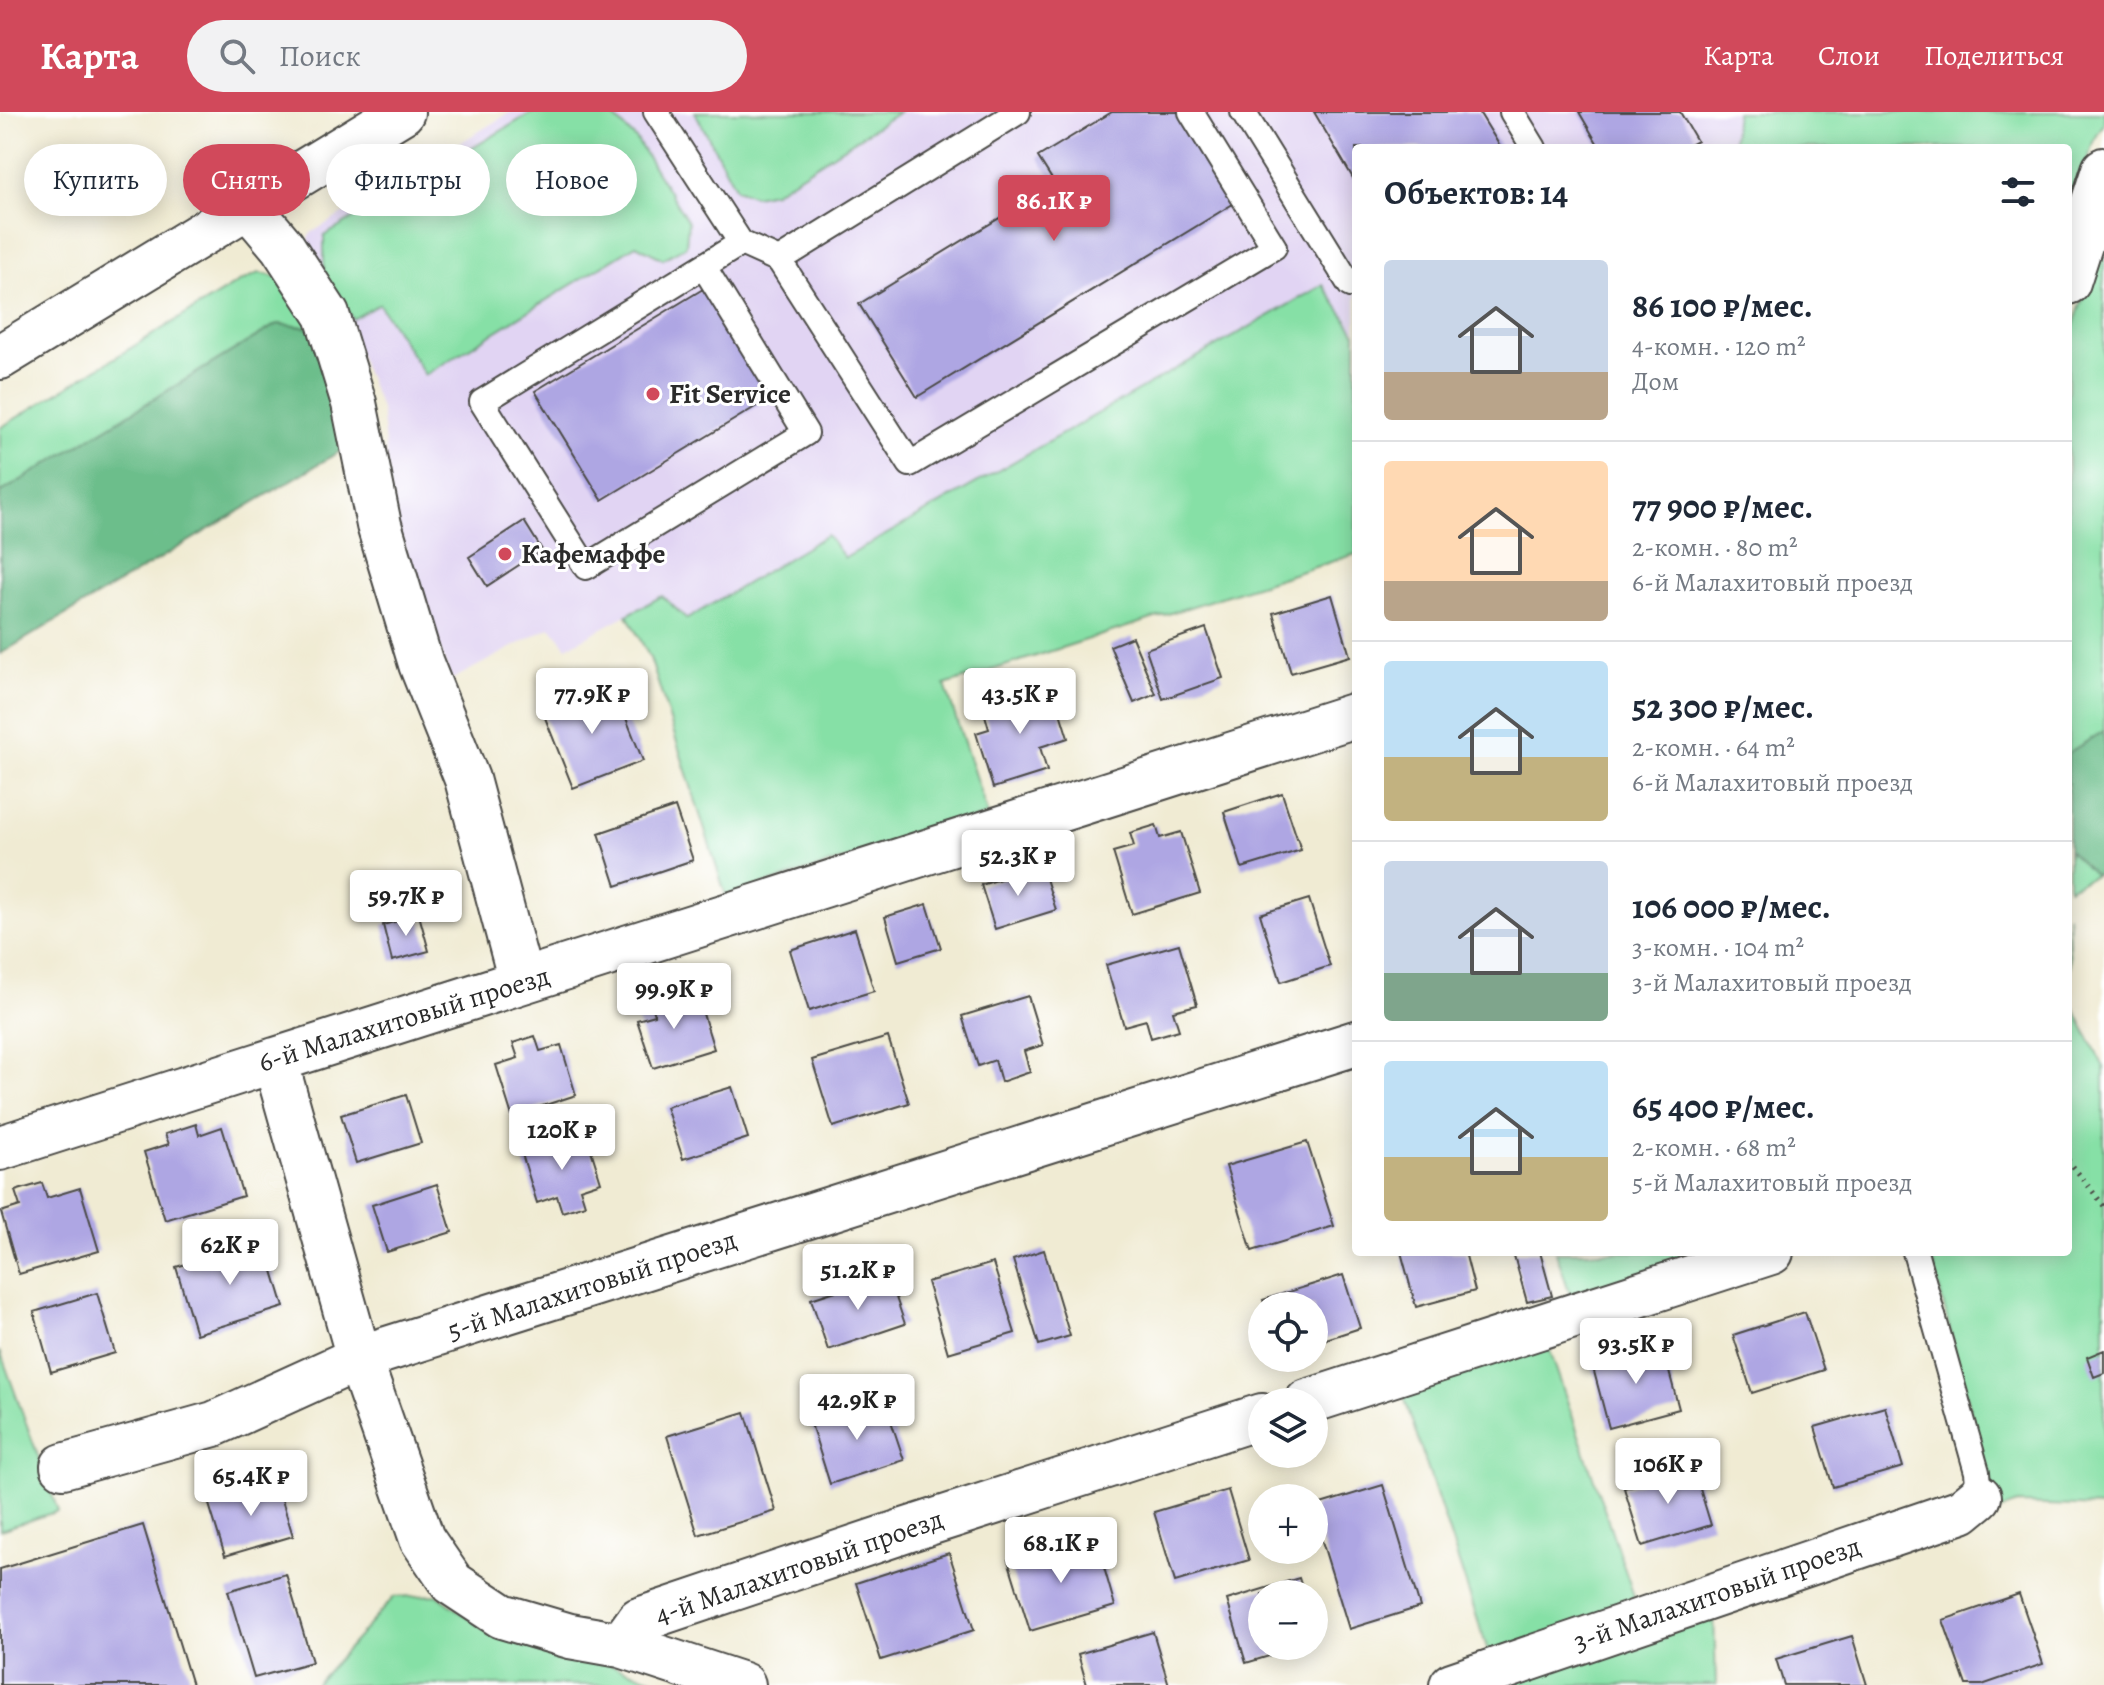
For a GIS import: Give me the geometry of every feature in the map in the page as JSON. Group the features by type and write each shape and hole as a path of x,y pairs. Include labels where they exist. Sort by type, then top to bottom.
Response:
{"street":[{"path":"310,169 402,112"},
{"path":"2072,270 2104,170"},
{"path":"0,357 234,216"},
{"path":"257,216 282,246 327,315 354,403 379,525 421,664 467,779 521,981"},
{"name":"6-й Малахитовый проезд","path":"0,1148 1352,716"},
{"name":"5-й Малахитовый проезд","path":"63,1466 214,1424 359,1358 1352,1044"},
{"path":"275,1060 359,1358 422,1539 452,1583 502,1616 570,1636 621,1645 743,1685"},
{"path":"1328,1395 1759,1256"},
{"name":"4-й Малахитовый проезд","path":"621,1645 639,1620 1248,1420"},
{"name":"3-й Малахитовый проезд","path":"1452,1685 1538,1671 1962,1511 1979,1497"}],"lane":[{"path":"656,112 741,243 779,260 910,464 1274,247 1191,112"},
{"path":"779,260 1018,112"},
{"path":"1243,112 1350,285 1352,284"},
{"path":"1512,112 1532,144"},
{"path":"704,267 806,433 586,567 482,402 741,243"},
{"path":"1916,1256 1977,1472 1979,1497"}],"path":[{"path":"2072,1165 2104,1206"}],"shaded area":[{"path":"511,112 1736,112 1732,144 1352,144 1352,327 1322,285 845,558 827,535 686,619 662,596 567,647 551,627 451,680 393,514 381,409 346,323 307,245 311,233 339,216 490,216 490,144 458,144"}],"green space":[{"path":"533,112 609,112 636,139 688,222 686,246 663,259 636,245 425,375 379,304 353,319 324,276 324,236 358,216 490,216 490,144 479,144"},
{"path":"695,112 899,112 774,192 754,196 736,189"},
{"path":"1736,112 2104,112 2104,124 2093,142 2072,215 2072,144 1732,144"},
{"path":"2104,237 2104,731 2072,751 2072,330"},
{"path":"259,273 270,275 287,285 312,328 277,324 0,493 0,428 239,282"},
{"path":"1323,285 1352,327 1352,555 945,685 988,815 726,896 650,658 627,615 662,596 687,619 827,535 845,558"},
{"path":"277,324 312,328 347,447 0,654 0,493"},
{"path":"2104,731 2104,871 2095,875 2072,854 2072,751"},
{"path":"2072,854 2095,875 2072,886"},
{"path":"2072,1004 2104,1067 2104,1507 2018,1504 1996,1511 1931,1256 2072,1256"},
{"path":"1557,1256 1696,1256 1696,1259 1572,1300"},
{"path":"1548,1345 1638,1608 1490,1657 1403,1394"},
{"path":"0,1351 58,1511 0,1530"},
{"path":"437,1595 493,1636 571,1652 672,1685 315,1685 394,1597"},
{"path":"1714,1612 1716,1685 1500,1685"}],"building":[{"path":"1112,112 1188,112 1241,199 917,397 859,304 1055,184 1038,157"},
{"path":"1314,112 1479,112 1499,144 1352,144 1352,176"},
{"path":"1579,112 1680,112 1697,141 1691,144 1598,144"},
{"name":"Fit Service","path":"703,289 770,398 602,500 535,391"},
{"name":"Кафемаффе","path":"524,521 542,550 487,586 469,557"},
{"path":"1332,595 1350,656 1291,673 1273,613"},
{"path":"1206,628 1223,678 1163,699 1146,649"},
{"path":"1132,637 1156,694 1134,703 1110,646"},
{"path":"612,683 643,761 573,788 542,710"},
{"path":"1052,687 1068,738 1040,747 1047,771 993,788 976,733 989,729 983,708"},
{"path":"1282,793 1301,850 1242,868 1224,812"},
{"path":"675,807 693,860 616,886 599,833"},
{"path":"1156,825 1160,838 1181,832 1200,893 1132,914 1113,852 1134,846 1130,833"},
{"path":"1042,866 1056,910 995,929 981,885"},
{"path":"1309,899 1330,966 1281,982 1260,914"},
{"path":"927,904 941,948 898,961 885,917"},
{"path":"419,915 429,951 392,961 383,925"},
{"path":"855,929 874,991 809,1011 790,950"},
{"path":"1179,944 1197,1005 1173,1011 1179,1030 1151,1038 1146,1020 1124,1026 1106,965"},
{"path":"673,992 677,1007 699,1001 714,1049 653,1068 637,1020 655,1015 650,999"},
{"path":"1028,996 1043,1045 1024,1051 1030,1072 1001,1082 995,1060 978,1066 962,1016"},
{"path":"535,1036 540,1051 561,1045 576,1095 512,1116 496,1065 518,1058 513,1043"},
{"path":"888,1037 909,1103 833,1127 812,1060"},
{"path":"732,1087 748,1138 683,1159 666,1107"},
{"path":"406,1095 421,1143 356,1163 341,1115"},
{"path":"196,1124 199,1135 222,1127 243,1196 165,1220 144,1152 169,1144 165,1134"},
{"path":"586,1134 601,1182 580,1189 585,1205 562,1212 557,1196 537,1203 522,1154"},
{"path":"1307,1142 1334,1226 1252,1251 1226,1166"},
{"path":"42,1183 47,1198 80,1188 99,1251 19,1274 1,1212 20,1206 15,1191"},
{"path":"437,1184 452,1232 387,1252 372,1205"},
{"path":"264,1241 284,1307 196,1334 176,1267"},
{"path":"1044,1250 1070,1336 1039,1345 1013,1260"},
{"path":"1402,1256 1466,1256 1475,1291 1416,1307"},
{"path":"1514,1256 1541,1256 1552,1296 1527,1302"},
{"path":"993,1263 1015,1333 948,1353 927,1282"},
{"path":"888,1274 905,1324 828,1350 811,1299"},
{"path":"1343,1275 1360,1328 1328,1338 1328,1292 1289,1292"},
{"path":"97,1293 115,1353 51,1372 34,1312"},
{"path":"1805,1312 1824,1370 1752,1393 1733,1335"},
{"path":"1662,1345 1679,1409 1609,1428 1592,1364"},
{"path":"2104,1350 2104,1373 2094,1377 2087,1357"},
{"path":"884,1400 904,1460 830,1484 811,1424"},
{"path":"1885,1407 1903,1467 1833,1487 1815,1427"},
{"path":"745,1412 776,1511 698,1535 667,1436"},
{"path":"1693,1466 1711,1525 1642,1546 1624,1488"},
{"path":"276,1480 293,1536 225,1556 208,1501"},
{"path":"1383,1485 1420,1607 1349,1629 1328,1561 1328,1502"},
{"path":"1228,1490 1248,1560 1175,1582 1154,1512"},
{"path":"143,1525 192,1685 0,1685 0,1569"},
{"path":"1076,1540 1081,1556 1099,1550 1115,1606 1030,1631 1008,1560"},
{"path":"949,1553 974,1630 881,1660 856,1583"},
{"path":"286,1574 312,1662 254,1678 228,1591"},
{"path":"1248,1594 1248,1660 1256,1660 1246,1663 1227,1600"},
{"path":"2019,1594 2043,1664 1982,1685 1966,1685 1943,1620"},
{"path":"1153,1632 1169,1685 1087,1685 1078,1654"},
{"path":"1852,1636 1867,1685 1784,1685 1776,1659"}],"place":[{"name":"Fit Service","path":"653,394"},
{"name":"Кафемаффе","path":"505,554"}]}
